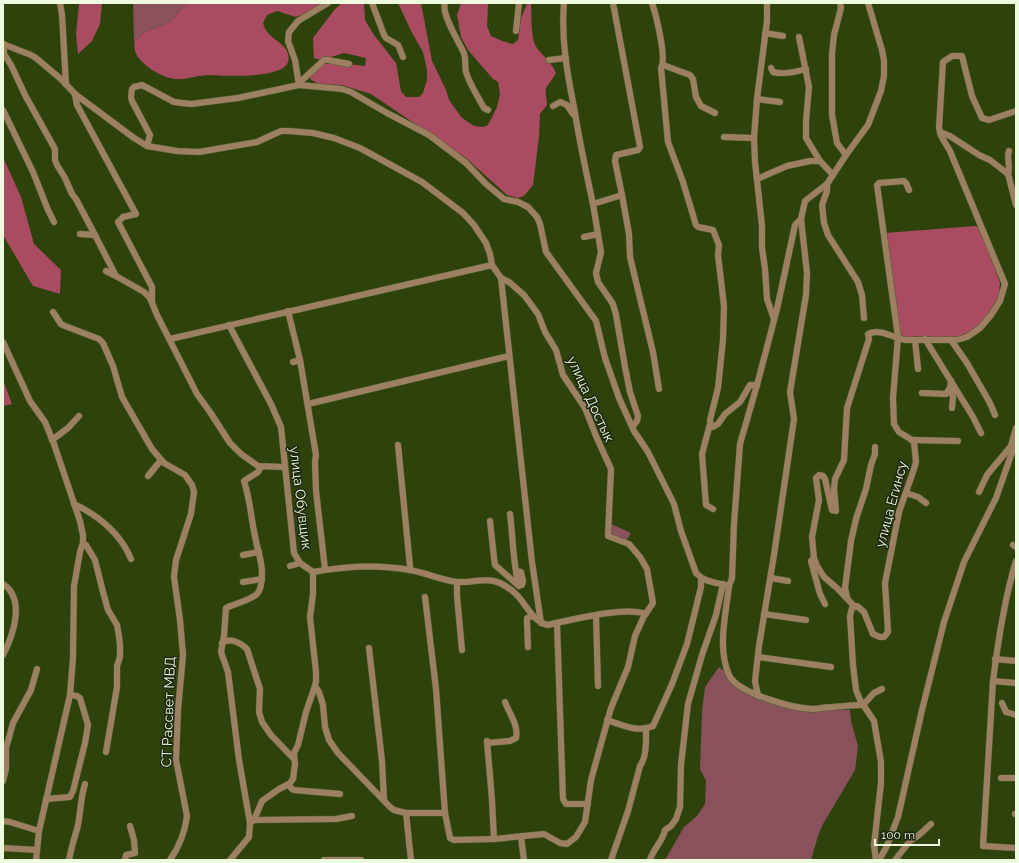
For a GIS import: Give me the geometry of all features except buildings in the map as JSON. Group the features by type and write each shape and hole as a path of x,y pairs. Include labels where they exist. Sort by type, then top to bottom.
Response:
{"street":[{"path":"299,84 296,65 288,41 289,32 298,21 328,3"},
{"path":"372,3 384,35 386,38 398,45 403,57"},
{"path":"444,3 443,7 464,54 466,72 479,100 484,108 488,110"},
{"path":"516,31 519,3"},
{"path":"564,3 566,58 575,117 593,204 601,252 596,273 598,282 615,310 630,392 638,416 637,421 633,426"},
{"path":"613,3 640,147 638,150 616,155 615,161 629,234 630,257 653,352 659,389"},
{"path":"652,3 660,35 663,65 661,68 668,142 700,234"},
{"path":"767,3 767,21 762,71 757,99 754,138 767,299 774,319"},
{"path":"840,3 841,8 834,35 832,54 832,116 838,143 846,155"},
{"path":"758,696 755,681 794,419 790,392 803,317 808,273 801,220 805,201 827,184 868,125 881,91 884,76 882,50 868,3"},
{"path":"61,4 66,84"},
{"path":"765,33 784,36"},
{"path":"799,37 809,86 806,138 820,161 833,175"},
{"path":"116,276 99,249 94,235 57,165 55,160 55,149 4,54 3,44 31,55 46,66 75,94 134,138 148,146 177,151 199,152 257,142 281,131 313,133 334,138 360,148 422,182 463,213 474,225 486,243 492,265 501,278 532,562 542,623"},
{"path":"876,860 874,846 881,782 881,762 874,721 860,700 856,690 850,622 852,605 843,589 824,576 817,566 814,558 812,537 819,500 816,478 817,476 821,475 825,479 832,510 835,511 835,480 844,460 847,408 869,339 868,334 872,332 884,332 898,339 915,340 957,340 967,337 980,328 991,315 1000,300 1005,284 950,151 940,132 943,62 952,56 962,56 972,96 982,118 989,120 1016,111"},
{"path":"549,60 552,61 566,58"},
{"path":"299,84 324,60 349,64"},
{"path":"663,65 690,75 693,79 696,97 701,106 715,113"},
{"path":"771,68 773,72 777,73 796,72 806,69"},
{"path":"148,146 150,138 149,132 131,97 132,89 134,87 142,85 174,102 191,104 238,98 299,84 337,88 351,92 387,113 430,135 466,163 486,184 504,199 518,202 532,211 540,224 546,252 596,321 605,358 626,414 674,504 693,566 703,580 726,585"},
{"path":"75,94 77,105 136,214 122,217 118,222 152,287 152,301 154,309 200,399 230,442 241,454 254,464 261,467 284,467"},
{"path":"757,99 780,102"},
{"path":"552,106 563,102 571,110 575,117"},
{"path":"3,110 33,172 54,222"},
{"path":"940,132 950,136 979,155 990,160 1008,174"},
{"path":"724,137 754,138"},
{"path":"1009,151 1008,155 1010,170 1008,174 1016,205"},
{"path":"757,179 787,166 810,161 820,161"},
{"path":"908,190 904,181 879,183 876,185 898,339 894,374 893,420 895,427 899,432 912,440 958,441"},
{"path":"827,184 827,191 822,205 825,230 835,248 858,282 862,295 864,318"},
{"path":"593,204 622,195"},
{"path":"650,860 652,854 664,836 665,830 671,826 676,819 680,807 681,765 688,704 702,655 726,585 732,578 734,524 740,444 774,319 795,224 801,220"},
{"path":"698,227 713,230 717,240 724,306 722,357 718,388 712,425 708,432 702,454 706,505 713,509"},
{"path":"80,234 94,235"},
{"path":"584,237 598,234"},
{"path":"170,339 492,265"},
{"path":"106,271 144,292 152,301"},
{"name":"улица Достык","path":"501,278 509,282 524,296 536,312 556,350 563,375 585,408 593,431 611,469 608,536 629,544 640,557 647,569 653,603 635,636 628,667 610,708 591,780 587,814 584,825 576,837 567,844 560,843 544,834 521,837"},
{"path":"288,311 300,360 316,455 316,491 325,569"},
{"path":"53,312 61,324 99,339 103,343 113,366 122,397 152,449 161,460 148,476"},
{"name":"улица Обувщик","path":"229,325 279,422 282,431 281,436 284,467 294,553 300,562 314,572"},
{"path":"925,339 974,417 981,434"},
{"path":"915,340 918,369"},
{"path":"951,340 961,352 990,403 995,416"},
{"path":"3,342 30,400 45,422 74,504 82,531 83,543 74,586 73,658 70,695 39,831 36,860"},
{"path":"308,404 510,356"},
{"path":"293,362 300,360"},
{"path":"950,381 950,388 953,397 952,408"},
{"path":"712,425 718,424 725,414 740,402 750,385 757,385"},
{"path":"922,393 943,395 948,393 950,388"},
{"path":"52,440 68,428 80,416"},
{"path":"979,492 987,475 1011,446 1016,428"},
{"name":"улица Егинсу","path":"852,605 857,606 864,612 873,634 884,637 887,634 889,628 885,583 899,512 913,475 916,462 914,442 912,440"},
{"path":"879,860 886,848 898,817 922,710 944,622 964,562 996,498 1016,441"},
{"path":"398,445 410,570"},
{"path":"843,589 856,520 866,489 875,454 875,447"},
{"name":"СТ Рассвет МВД","path":"161,460 185,475 192,485 194,492 191,514 176,560 174,577 180,620 183,660 178,710 176,760 187,816 178,848 170,860"},
{"path":"252,821 239,760 228,672 221,652 226,608 258,593 262,579 259,552 252,524 249,496 244,481 258,472 261,467"},
{"path":"906,493 918,497 926,503"},
{"path":"74,504 91,512 109,528 127,548 131,559"},
{"path":"510,514 516,571 520,585 515,594"},
{"path":"490,521 495,565 520,585"},
{"path":"83,543 89,548 95,560 104,598 108,610 117,625 119,636 120,657 117,666 118,675 112,704 106,752"},
{"path":"242,555 259,552"},
{"path":"814,558 811,561 820,594 826,604"},
{"path":"1016,561 1010,583 993,681 983,846 1016,848"},
{"path":"290,566 300,562"},
{"path":"230,860 249,837 252,821 262,801 289,784 293,779 294,753 298,745 306,712 316,681 310,617 314,572 340,567 373,566 410,570 457,582 495,581 509,588 533,616 547,625 596,615 636,611 646,614"},
{"path":"771,578 788,581"},
{"path":"243,582 262,579"},
{"path":"607,720 636,729 646,729 653,726 672,684 687,644 703,580"},
{"path":"457,582 462,650"},
{"path":"3,584 9,589 14,598 16,621 8,646 3,655"},
{"path":"726,585 723,642 729,674 736,684 758,696 812,709 864,705 874,693 882,689"},
{"path":"425,597 436,689 445,812 448,833 451,839 460,841 521,837 524,860"},
{"path":"764,614 806,620"},
{"path":"596,615 598,686"},
{"path":"528,647 527,618 533,616"},
{"path":"557,623 563,798 566,804 588,804"},
{"path":"222,643 225,641 235,642 243,644 247,649 260,689 259,712 262,722 271,735 294,759"},
{"path":"369,648 382,761 384,800"},
{"path":"758,657 831,667"},
{"path":"996,659 1016,661"},
{"path":"3,781 6,769 6,748 13,723 31,690 36,669"},
{"path":"993,681 1016,683"},
{"path":"315,686 323,705 326,735 329,740 338,753 394,810 406,813 445,812"},
{"path":"46,799 66,798 72,794 85,743 88,722 82,702 77,696 70,695"},
{"path":"494,839 491,777 487,742 516,738 516,728 505,702"},
{"path":"1002,703 1006,712 1016,714"},
{"path":"611,860 643,763 646,746 646,729"},
{"path":"1001,778 1016,778"},
{"path":"69,860 77,829 85,784"},
{"path":"289,784 294,790 340,794"},
{"path":"406,813 411,860"},
{"path":"3,816 10,822"},
{"path":"252,821 336,819 352,816"},
{"path":"3,821 39,831"},
{"path":"895,860 910,841 931,824"},
{"path":"125,860 126,855 135,853 134,840 130,826"},
{"path":"3,848 37,850"},
{"path":"324,860 361,860"}],"shaded area":[{"path":"79,3 102,3 100,24 92,41 78,54 76,34"},
{"path":"133,3 187,3 168,23 143,33 134,42"},
{"path":"187,3 325,3 296,17 277,11 267,15 263,23 265,29 272,37 283,45 288,52 288,62 284,67 265,74 227,76 209,75 176,79 158,74 146,66 137,56 134,42 143,33 168,23"},
{"path":"342,3 364,3 365,20 374,35 396,63 401,91 406,97 419,97 423,93 427,80 427,70 423,52 398,3 421,3 432,61 446,90 449,100 462,118 474,126 483,127 488,125 497,107 500,94 498,82 493,79 468,50 461,37 457,15 461,3 488,3 487,26 491,36 513,44 518,40 521,18 527,4 531,4 533,39 537,48 556,73 546,88 547,105 540,114 539,137 533,185 524,196 518,198 507,195 467,159 371,94 342,85 318,84 309,78 322,64 340,63 365,66 366,58 344,53 321,60 314,58 313,38 335,9"},
{"path":"3,157 21,197 34,244 61,270 60,294 33,286 3,235"},
{"path":"978,227 1000,283 999,295 994,306 979,327 959,337 905,338 900,335 885,233"},
{"path":"3,380 12,404 3,406"},
{"path":"609,523 631,533 625,543 608,536"},
{"path":"719,667 761,700 780,705 850,710 851,721 858,746 855,770 823,824 811,860 665,860 684,827 697,816 705,804 706,781 700,769 702,711 705,687"}]}
